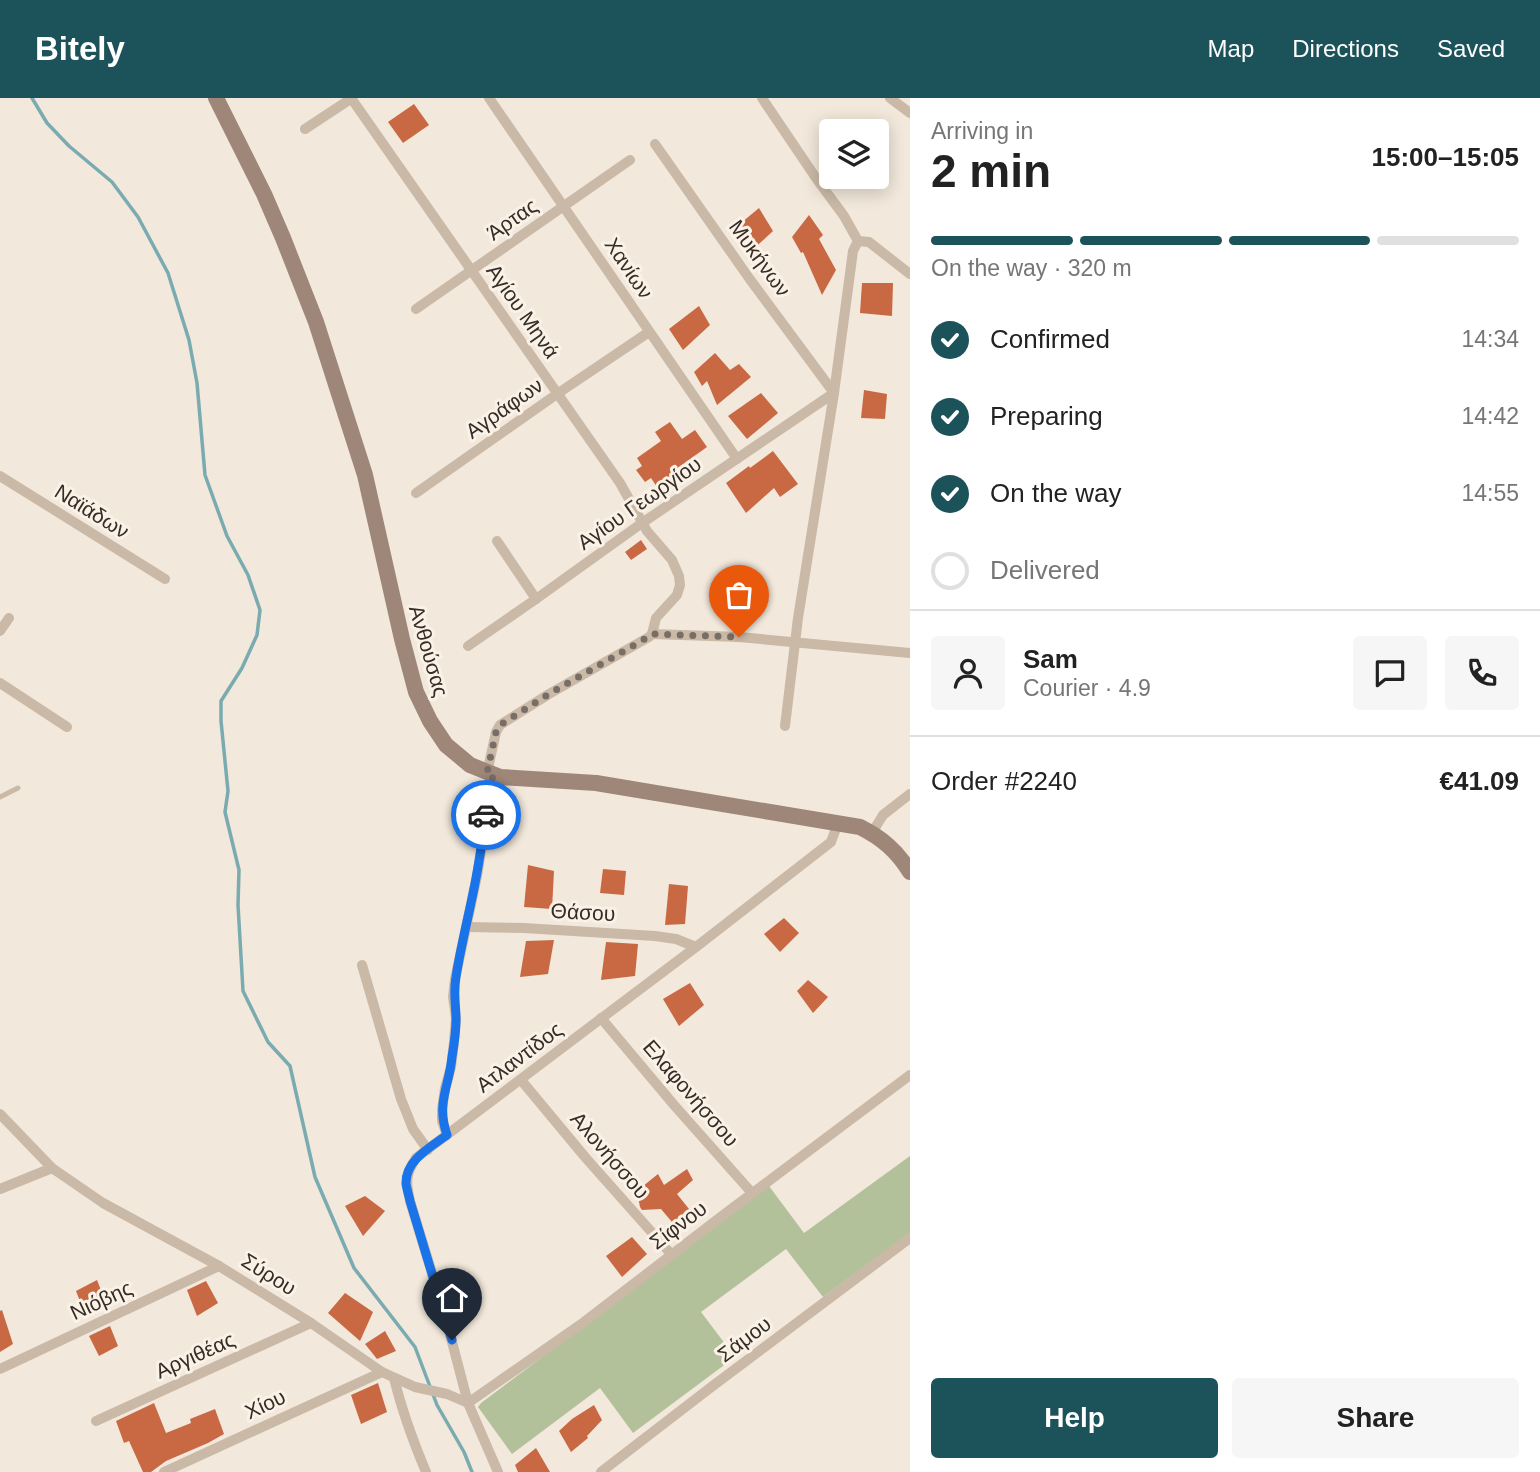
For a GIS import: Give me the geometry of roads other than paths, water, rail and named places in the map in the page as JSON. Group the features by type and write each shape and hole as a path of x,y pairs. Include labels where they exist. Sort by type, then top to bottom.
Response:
{"street":[{"name":"Ανθούσας","path":"216,98 283,238 331,366 365,475 416,692 430,721 446,745 470,765 490,774 509,778 596,783 860,827 894,850 910,872"},
{"path":"305,129 351,98"},
{"name":"Αγίου Μηνά","path":"351,98 628,495 642,523 676,566 680,585 674,598 656,618 652,634"},
{"name":"Χανίων","path":"489,98 737,459"},
{"path":"762,98 844,216 858,241"},
{"path":"890,98 910,113"},
{"name":"Μυκήνων","path":"655,144 834,393"},
{"name":"Άρτας","path":"416,309 630,160"},
{"path":"858,241 869,242 910,274"},
{"path":"785,726 853,251 858,241"},
{"name":"Αγράφων","path":"416,493 649,332"},
{"name":"Αγίου Γεωργίου","path":"468,646 642,523 834,393"},
{"name":"Ναϊάδων","path":"0,476 164,579"},
{"path":"497,541 536,599"},
{"path":"0,631 9,618"},
{"path":"447,1135 442,1121 442,1110 451,1067 456,1018 453,997 477,876 496,732 500,725 652,634 721,636 910,653"},
{"path":"0,683 67,727"},
{"path":"872,833 883,815 910,794"},
{"name":"Ατλαντίδος","path":"468,1403 406,1184 408,1171 416,1158 831,842 838,822"},
{"name":"Θάσου","path":"466,928 524,928 655,936 676,939 696,947"},
{"path":"362,965 401,1099 413,1129 428,1150"},
{"name":"Ελαφονήσσου","path":"601,1018 752,1193"},
{"name":"Σίφνου","path":"468,1403 584,1322 910,1075"},
{"name":"Αλονήσσου","path":"521,1080 671,1254"},
{"name":"Σύρου","path":"0,1114 51,1168 103,1203 219,1266 311,1323 382,1372 415,1387 447,1394 468,1403"},
{"path":"0,1189 51,1168"},
{"name":"Σάμου","path":"601,1472 910,1238"},
{"name":"Νιόβης","path":"0,1368 219,1266"},
{"name":"Αργιθέας","path":"96,1421 311,1323"},
{"name":"Χίου","path":"164,1472 382,1372"},
{"path":"394,1378 412,1440 426,1472"},
{"path":"468,1403 498,1472"}],"lane":[{"path":"0,797 18,788"}],"waterway":[{"path":"32,98 47,123 69,146 112,182 138,217 168,273 189,340 197,383 205,475 227,536 248,575 260,610 257,635 242,668 221,701 228,791 225,812 239,870 238,905 243,991 268,1042 290,1066 315,1177 354,1268 415,1347 437,1405 464,1452 472,1472"}]}
